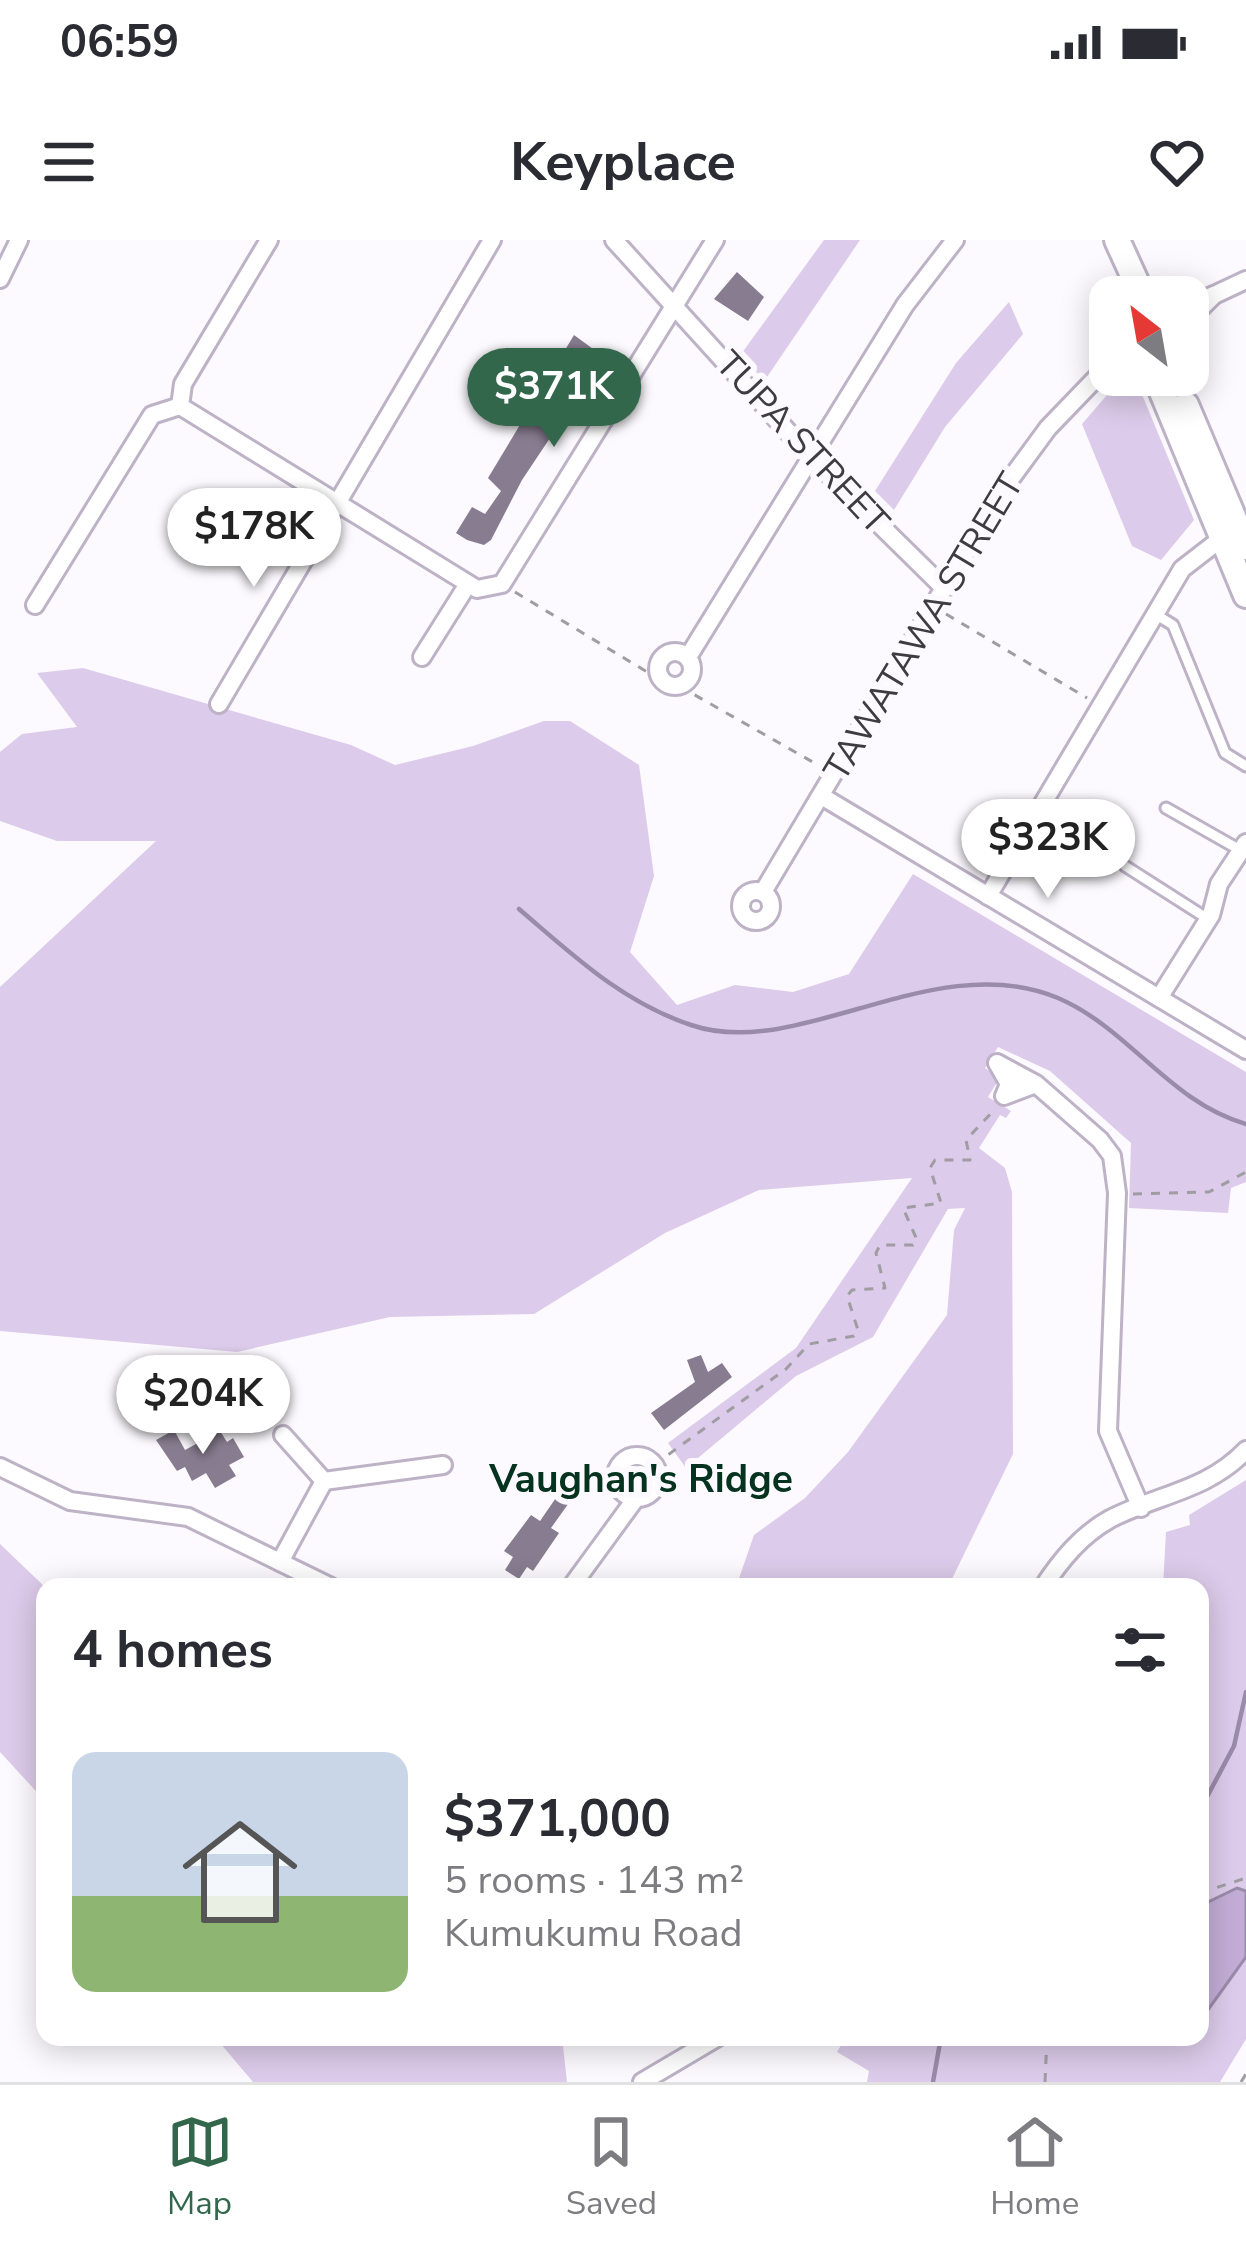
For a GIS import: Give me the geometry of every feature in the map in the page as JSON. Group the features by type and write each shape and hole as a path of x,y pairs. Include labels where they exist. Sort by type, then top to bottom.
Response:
{"street":[{"path":"0,279 19,240"},
{"path":"180,406 182,384 269,240"},
{"path":"219,704 334,501 492,240"},
{"name":"TUPA STREET","path":"614,240 810,456 945,589"},
{"path":"35,605 152,415 180,406 468,584 486,591 502,584 715,240"},
{"path":"688,657 666,654 658,666 671,683 692,674 688,657 905,305 955,240"},
{"path":"1101,240 1116,276"},
{"path":"1118,240 1134,276"},
{"path":"1209,298 1246,280"},
{"path":"1209,301 1214,296"},
{"name":"TAWATAWA STREET","path":"763,892 1001,492 1048,428 1089,388"},
{"path":"1165,396 1235,537"},
{"path":"1181,396 1235,537 1246,595"},
{"path":"988,896 1182,569 1235,537"},
{"path":"422,657 468,584"},
{"path":"823,796 1246,1050"},
{"path":"1159,998 1208,919 1219,884 1244,847"},
{"path":"1004,1096 1009,1084 997,1063 1036,1084 1112,1156 1117,1193 1108,1431 1141,1508"},
{"path":"1004,1096 1036,1084"},
{"path":"283,1435 323,1481"},
{"path":"1050,1578 1088,1533 1204,1484 1246,1450"},
{"path":"578,1578 636,1498 654,1490 655,1465 637,1456 620,1467 619,1487 636,1498"},
{"path":"323,1481 443,1465"},
{"path":"0,1467 70,1501 188,1517 313,1578"},
{"path":"280,1562 323,1481"},
{"path":"642,2082 703,2046"}],"lane":[{"path":"1155,614 1174,625 1225,753 1246,766"},
{"path":"1166,808 1244,847"},
{"path":"1125,866 1208,919"}],"path":[{"path":"502,584 835,775"},
{"path":"934,608 1100,706"},
{"path":"655,1465 786,1369 809,1344 854,1336 858,1330 847,1296 852,1290 885,1288 875,1253 880,1245 914,1245 903,1208 941,1203 930,1168 935,1160 970,1160 966,1140 1004,1096"},
{"path":"1117,1193 1209,1192 1246,1172"},
{"path":"1209,1890 1246,1878"},
{"path":"1045,2082 1047,2046"},
{"path":"1241,2082 1246,2074"}],"shaded area":[{"path":"824,240 860,240 765,380 739,357"},
{"path":"1009,302 1023,334 945,427 894,510 875,491 956,363"},
{"path":"1106,396 1143,396 1194,520 1161,560 1132,546 1082,424"},
{"path":"83,668 351,745 395,765 473,746 544,721 570,721 639,765 654,876 630,952 677,1005 735,985 793,992 849,974 913,874 1246,1072 1246,1182 1231,1188 1228,1213 1129,1208 1131,1143 1050,1071 998,1047 985,1068 999,1079 988,1097 1011,1111 1006,1118 1000,1115 979,1148 1005,1168 1012,1192 1013,1454 952,1578 739,1578 754,1535 805,1498 848,1452 947,1315 954,1230 965,1208 948,1209 873,1337 796,1376 686,1468 668,1443 796,1348 912,1178 759,1190 665,1233 534,1314 390,1317 237,1352 0,1331 0,987 156,841 57,841 0,821 0,752 22,734 77,727 37,673"},
{"path":"1246,1480 1246,2039 1220,2082 867,2082 869,2071 837,2052 841,2046 1209,2046 1209,1578 1163,1578 1166,1532 1190,1525 1189,1515"},
{"path":"0,1544 36,1578 36,1791 0,1752"},
{"path":"1237,1888 1246,1891 1246,1957 1209,2008 1209,1902"},
{"path":"223,2046 563,2046 567,2082 253,2082"}],"building":[{"path":"737,272 764,297 748,321 714,299"},
{"path":"574,335 604,357 522,480 491,540 484,545 467,540 456,533 472,507 485,514 501,491 488,478"},
{"path":"701,1355 708,1372 722,1363 732,1377 664,1430 651,1413 695,1382 687,1360"},
{"path":"174,1430 185,1450 220,1431 227,1442 233,1438 244,1457 229,1465 236,1476 215,1488 206,1473 192,1481 185,1467 177,1471 156,1440"},
{"path":"560,1492 571,1500 551,1528 559,1533 533,1571 527,1567 517,1578 505,1570 513,1557 504,1551 531,1515 540,1521"}],"waterway":[{"path":"519,909 600,976 643,1004 691,1025 733,1032 776,1029 964,985 1011,986 1058,998 1107,1028 1194,1099 1246,1124"},
{"path":"1209,1793 1234,1746 1246,1692"},
{"path":"933,2082 939,2046"}],"district":[{"name":"Vaughan's Ridge","path":"641,1479"}]}
